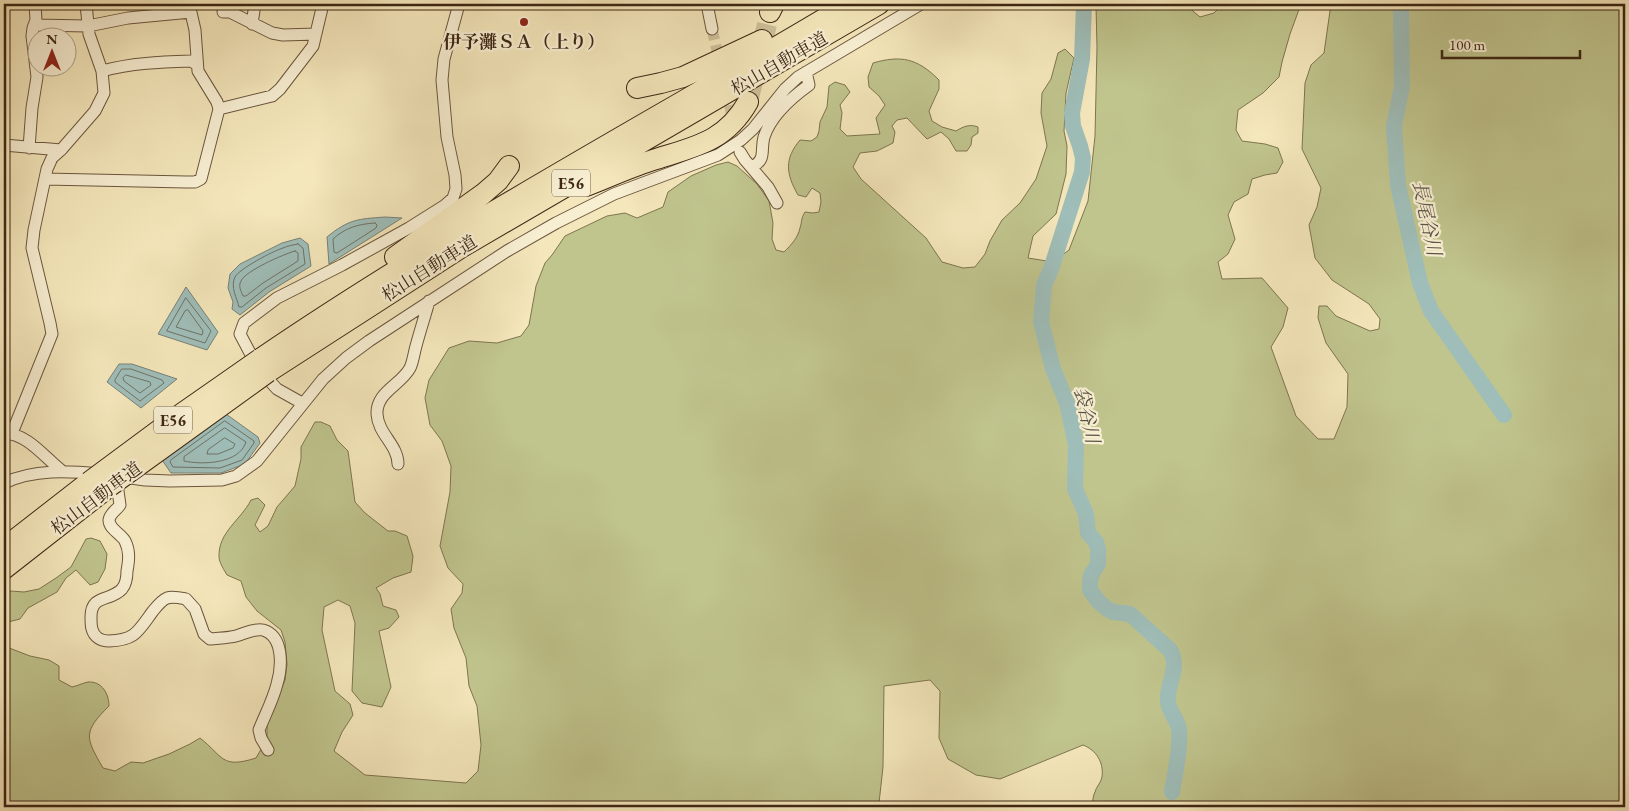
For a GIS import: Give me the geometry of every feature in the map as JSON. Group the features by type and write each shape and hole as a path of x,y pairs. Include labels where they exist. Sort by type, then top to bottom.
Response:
{"highway":[{"path":"636,88 660,84 683,77 834,4"},
{"name":"松山自動車道","path":"4,569 113,480 264,366 327,313 534,186 848,4"},
{"name":"松山自動車道","path":"4,548 174,419 388,294 462,247 880,4"},
{"path":"388,294 569,193 650,161 702,144 729,127 740,116 748,102"},
{"path":"264,366 345,293 483,194 498,181 509,166"}],"street":[{"path":"28,148 37,77 32,36 36,20 35,4"},
{"path":"62,471 30,442 8,433 52,334 32,248 45,179 52,158 95,111 100,104 104,92 102,71 88,26 86,4"},
{"path":"252,24 255,4"},
{"path":"219,109 272,96 280,89 313,46 323,4"},
{"path":"302,403 277,389 258,368 240,334 244,322 277,298 410,228 453,198 456,189 455,175 447,137 442,80 444,59 459,4"},
{"path":"707,4 712,29"},
{"path":"4,483 13,478 44,472 62,471 113,480 222,480 236,476 257,461 323,379 346,358 369,341 507,251 573,214 614,194 718,155 741,140 753,129 785,89 806,72 922,4"},
{"path":"34,25 88,26 190,8 197,45 196,64 198,71 217,102 219,109 201,179 195,182 45,179"},
{"path":"223,12 230,12 272,33 284,35 316,34"},
{"path":"102,71 148,63 191,61 196,64"},
{"path":"752,167 759,164 763,139 776,118 786,104 809,85 806,72"},
{"path":"4,146 61,150"},
{"path":"740,152 768,187 777,203"},
{"path":"398,464 396,452 381,427 377,416 378,407 382,397 402,379 410,367 429,301"},
{"path":"113,480 120,505 110,517 109,522 124,539 129,555 126,580 123,588 117,593 96,602 91,609 92,629 97,638 103,641 121,640 134,636 158,605 167,598 186,599 196,609 204,634 210,639 235,636 253,630 262,630 269,633 275,638 278,646 280,664 277,684 259,730 268,750"}],"green space":[{"path":"1078,4 1188,4 1188,7 1200,17 1214,13 1223,4 1301,4 1290,34 1279,77 1263,93 1238,110 1236,130 1242,141 1278,148 1283,162 1277,173 1252,179 1248,194 1234,202 1228,215 1235,239 1228,254 1218,262 1222,279 1262,278 1288,308 1283,327 1271,347 1296,416 1318,439 1334,439 1347,407 1348,374 1326,343 1318,318 1319,306 1327,306 1336,316 1370,331 1379,329 1380,319 1369,304 1332,280 1315,258 1309,225 1317,207 1321,188 1302,149 1305,83 1311,65 1324,53 1331,4 1625,4 1625,807 1095,807 1092,804 1093,796 1101,779 1102,766 1095,753 1083,745 1000,779 976,775 948,759 939,738 940,691 930,680 884,686 883,767 880,807 4,807 4,646 30,656 49,660 59,666 59,680 72,687 93,682 104,689 108,697 109,706 95,722 90,735 90,742 103,768 115,771 131,762 143,763 169,754 200,738 219,756 229,762 256,758 267,739 267,724 285,680 287,664 285,642 281,630 257,611 246,597 241,581 227,575 219,559 220,548 226,533 251,500 258,498 265,505 255,525 260,532 268,526 277,507 295,486 301,459 301,447 315,422 321,422 330,426 337,440 348,451 355,502 365,513 388,531 395,531 407,536 413,556 411,572 393,578 376,588 380,594 383,606 396,610 399,617 389,628 379,631 391,687 382,707 362,703 352,691 355,623 350,606 338,600 324,607 322,630 335,691 350,704 353,715 342,732 334,751 365,775 466,783 478,771 481,745 477,706 469,686 466,658 454,628 451,609 462,593 463,584 448,568 440,546 450,492 451,466 442,441 430,425 425,398 429,380 449,348 469,341 497,343 521,336 529,325 536,286 545,263 565,236 607,216 625,213 637,218 663,207 668,192 691,176 716,165 728,162 737,166 757,184 769,201 773,223 772,239 776,250 784,252 798,235 805,212 819,212 820,193 812,188 806,197 798,195 791,180 788,167 791,154 800,140 811,141 817,137 820,122 827,107 829,86 835,82 845,85 850,92 840,105 842,113 840,129 847,136 880,134 876,118 885,105 869,87 868,77 873,63 892,59 908,60 916,63 939,80 939,89 929,111 932,121 942,127 956,131 967,126 975,126 978,127 978,133 972,137 971,145 967,151 956,151 949,139 941,132 927,139 907,118 897,120 892,126 895,132 893,143 877,151 860,153 853,167 861,179 926,238 942,262 963,268 975,267 985,254 1002,220 1020,203 1036,179 1047,146 1041,113 1042,93 1051,79 1058,53 1065,49 1074,58 1066,93 1064,131 1067,146 1066,174 1056,214 1033,236 1028,258 1053,262 1069,250 1088,201 1095,136 1096,6"},
{"path":"91,538 100,541 107,554 105,569 98,582 90,585 76,570 66,578 57,592 28,608 20,619 4,623 4,598 11,591 24,592 39,589 56,578 71,567 86,539"}],"water":[{"path":"368,218 402,218 329,264 327,237 348,223"},
{"path":"300,238 308,244 311,266 269,292 240,315 232,309 233,302 228,288 230,274 240,264 282,243"},
{"path":"186,287 218,332 207,350 158,334"},
{"path":"119,364 132,364 177,379 141,408 107,382"},
{"path":"226,414 258,437 260,443 245,464 221,473 171,473 162,460"}],"waterway":[{"name":"袋谷川","path":"1084,4 1082,59 1072,113 1073,126 1083,158 1082,172 1051,269 1044,285 1041,322 1053,369 1067,403 1076,445 1075,489 1086,514 1088,533 1096,542 1098,549 1098,564 1091,575 1090,590 1106,608 1113,612 1130,614 1170,650 1173,656 1174,669 1168,702 1178,726 1179,744 1172,792"},
{"name":"長尾谷川","path":"1401,4 1402,86 1394,126 1398,185 1420,283 1431,311 1504,415"}],"tunnel":[{"path":"748,102 770,12"},
{"path":"712,29 720,64"},
{"path":"726,89 740,152"}],"place":[{"name":"伊予灘ＳＡ（上り）","path":"524,22"}]}
